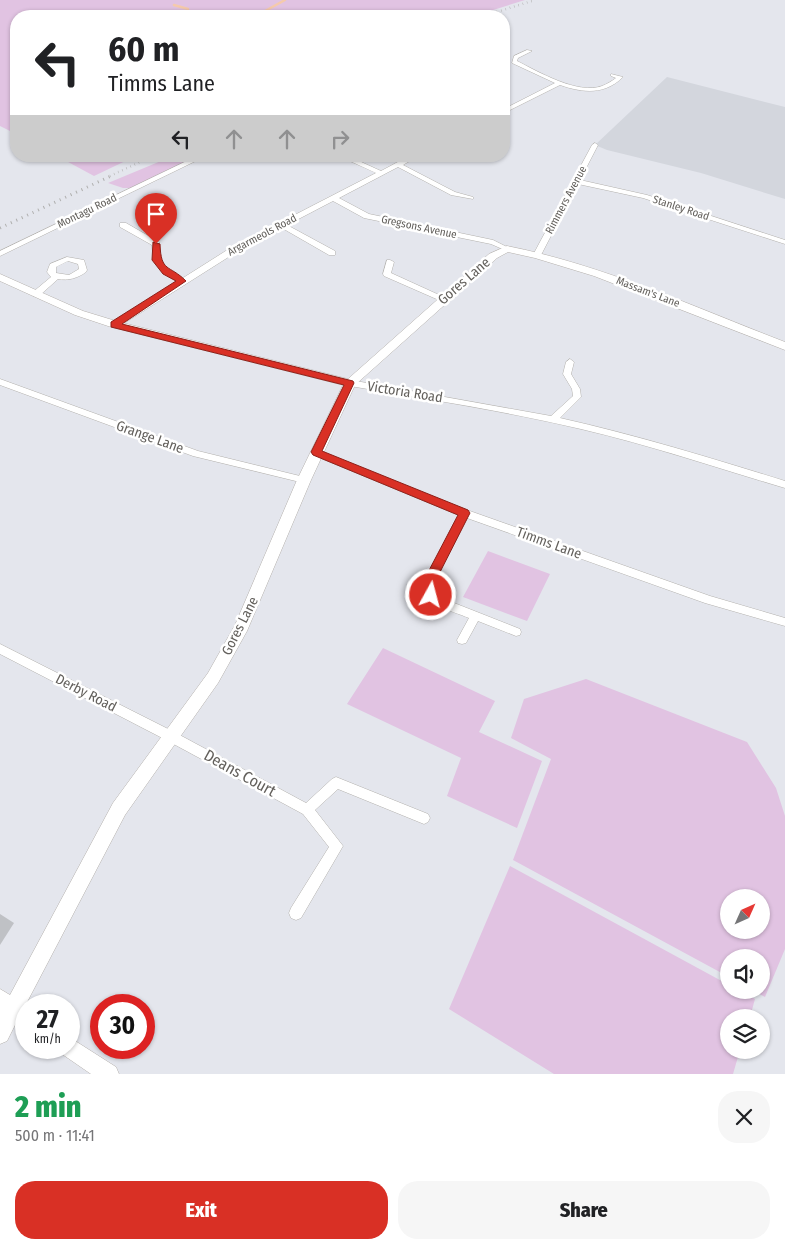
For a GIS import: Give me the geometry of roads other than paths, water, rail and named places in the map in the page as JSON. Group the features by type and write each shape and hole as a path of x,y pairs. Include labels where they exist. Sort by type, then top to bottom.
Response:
{"street":[{"path":"529,51 516,57 514,62 560,83 582,88 602,89 620,77 613,75"},
{"path":"510,109 560,83"},
{"name":"Rimmers Avenue","path":"537,255 595,145"},
{"name":"Montagu Road","path":"0,254 191,162"},
{"path":"355,162 381,174"},
{"name":"Argarmeols Road","path":"115,324 182,281 280,224 403,162"},
{"path":"399,164 453,194 471,198"},
{"name":"Stanley Road","path":"576,181 645,196 785,242"},
{"name":"Gregsons Avenue","path":"334,198 366,216 493,242 507,249"},
{"path":"280,224 332,254"},
{"path":"123,225 156,244 156,260 166,272 182,281"},
{"name":"Massam's Lane","path":"507,249 537,255 598,274 785,346"},
{"name":"Gores Lane","path":"0,1034 119,809 213,678 242,627 316,452 350,383 493,256 507,249"},
{"path":"390,262 387,274 444,299"},
{"path":"36,294 56,277"},
{"name":"Victoria Road","path":"0,278 79,313 115,324 350,383 554,419 699,457 785,484"},
{"path":"554,419 577,397 576,389 567,374 570,362"},
{"name":"Grange Lane","path":"1,382 196,454 304,480"},
{"name":"Timms Lane","path":"316,452 464,513 709,600 785,622"},
{"path":"464,513 431,578 429,587 431,595 440,602 516,632"},
{"path":"462,640 475,616"},
{"name":"Derby Road","path":"0,650 172,736"},
{"name":"Deans Court","path":"172,736 307,810 337,846 296,913"},
{"path":"307,810 336,783 424,818"},
{"path":"80,1054 109,1074"}],"waterway":[{"path":"267,10 285,0"},
{"path":"174,5 188,9"}],"railway":[{"path":"503,10 535,0"},
{"path":"110,176 140,162"},
{"path":"0,228 113,175"}]}
